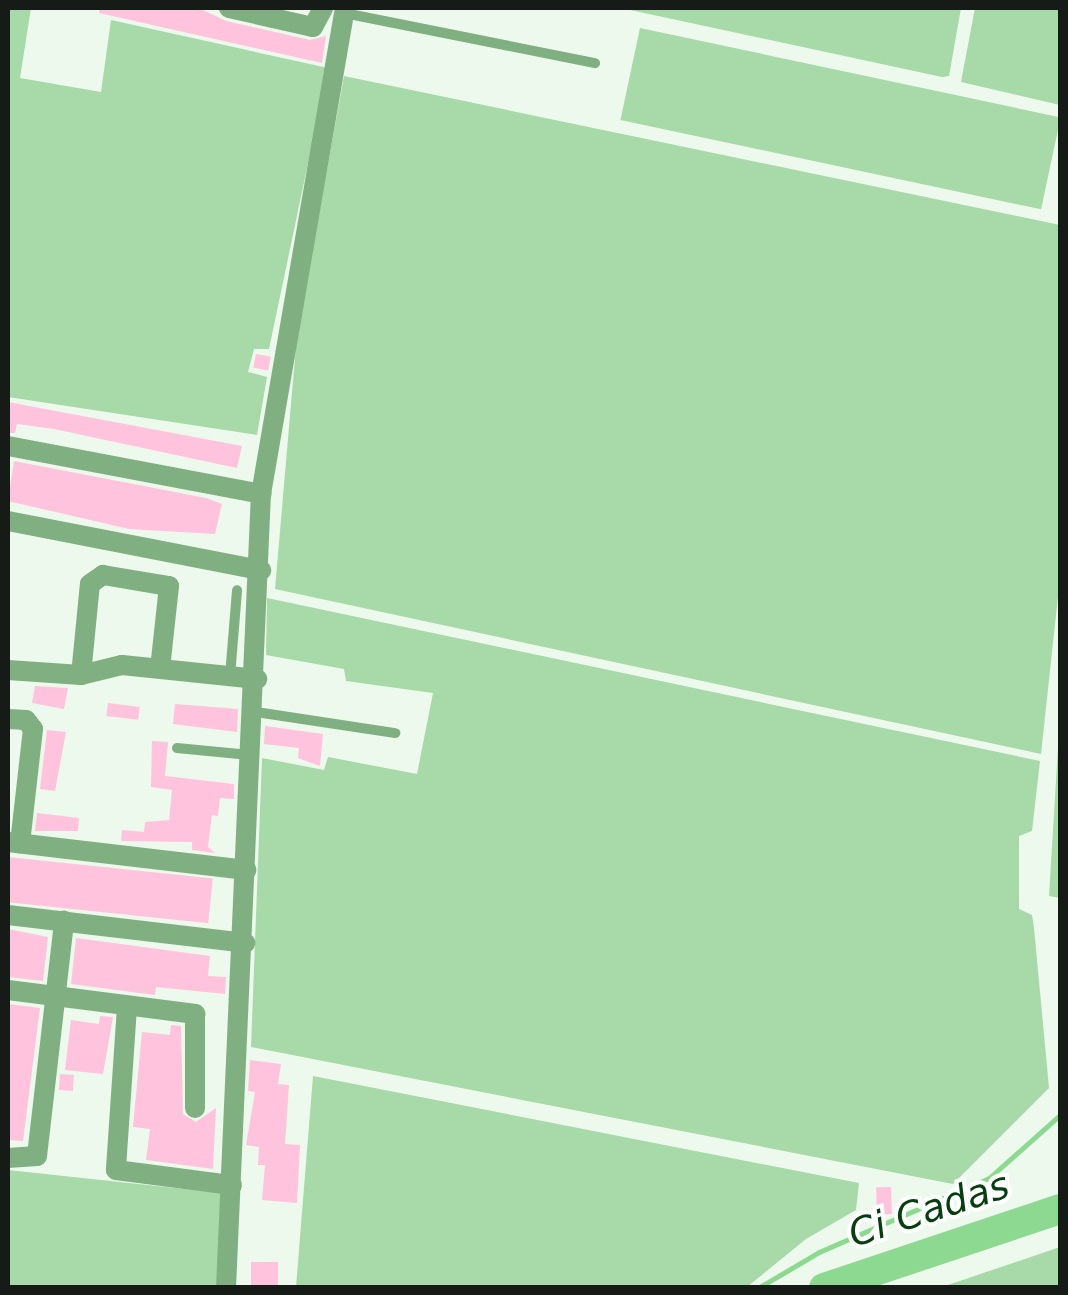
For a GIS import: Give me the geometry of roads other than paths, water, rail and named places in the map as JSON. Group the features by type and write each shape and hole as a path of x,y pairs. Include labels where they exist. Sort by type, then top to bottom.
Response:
{"street":[{"path":"229,8 313,27 323,8"},
{"path":"226,1288 256,712 261,494 345,10"},
{"path":"8,446 261,494"},
{"path":"8,522 260,570"},
{"path":"80,676 90,584 103,576 169,586 160,669"},
{"path":"8,670 80,676 122,665 257,679"},
{"path":"8,719 26,720 33,729 14,842 246,870"},
{"path":"8,915 244,944"},
{"path":"8,1158 37,1156 64,920"},
{"path":"8,990 198,1017 195,1108"},
{"path":"127,1007 116,1170 232,1185"}],"lane":[{"path":"345,10 595,62"},
{"path":"230,676 237,590"},
{"path":"256,712 395,734"},
{"path":"177,748 254,755"}],"waterway":[{"path":"758,1288 819,1252 989,1178 1060,1115"},
{"name":"Ci Cadas","path":"824,1288 1060,1209"}]}
